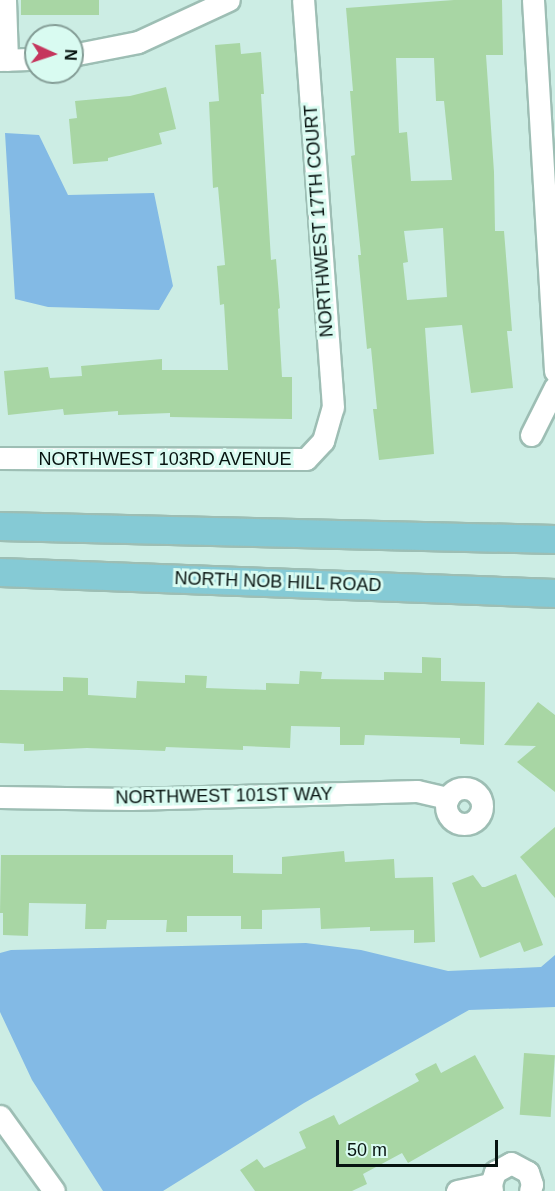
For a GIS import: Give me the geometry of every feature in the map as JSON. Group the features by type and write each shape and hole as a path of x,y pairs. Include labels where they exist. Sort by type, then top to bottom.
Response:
{"main road":[{"path":"0,526 555,539"},
{"name":"NORTH NOB HILL ROAD","path":"0,572 555,593"}],"street":[{"path":"5,0 4,60 24,59"},
{"path":"84,53 138,42 229,0"},
{"name":"NORTHWEST 17TH COURT","path":"303,0 333,407 323,441"},
{"path":"533,0 555,371"},
{"path":"531,435 555,387"},
{"name":"NORTHWEST 103RD AVENUE","path":"0,458 306,459 323,441"},
{"name":"NORTHWEST 101ST WAY","path":"0,797 130,799 417,791 448,798"},
{"path":"0,1116 54,1191"},
{"path":"457,1191 492,1187 500,1167 518,1164 531,1177 530,1191"}],"water":[{"path":"5,133 39,135 68,195 154,193 173,286 159,310 48,307 15,299"},
{"path":"306,943 361,950 448,971 541,967 555,955 555,1007 469,1010 304,1103 163,1191 103,1191 32,1080 0,1012 0,953 11,950"}],"building":[{"path":"21,0 99,0 99,15 21,15"},
{"path":"454,0 502,0 503,55 486,55 494,172 495,231 504,231 512,331 507,331 513,388 471,393 462,325 425,328 434,454 379,460 373,409 377,409 371,348 367,349 358,255 361,255 351,156 355,155 350,91 353,91 346,8","holes":["396,58 434,58 436,101 444,101 452,180 411,181 407,132 399,133","443,228 447,297 407,300 403,263 408,262 404,231"]},
{"path":"240,43 241,54 261,52 264,94 261,94 271,260 276,259 282,377 292,377 292,419 170,417 170,413 118,415 118,411 64,415 63,409 8,415 4,371 48,367 50,378 82,376 81,366 162,359 162,370 228,370 224,304 220,305 217,266 225,265 218,187 213,188 209,102 219,101 215,45"},
{"path":"166,87 176,129 159,133 162,144 108,158 108,161 73,164 69,119 77,118 75,101 130,96"},
{"path":"422,657 441,658 441,681 485,682 484,745 460,744 460,738 365,735 364,745 340,745 340,727 291,726 290,748 243,746 243,750 166,747 165,751 87,748 24,751 24,744 0,743 0,690 63,691 63,677 88,678 88,695 136,698 137,681 185,683 185,675 207,676 206,688 266,690 266,683 299,684 300,671 322,672 321,679 384,680 384,672 422,673"},
{"path":"538,702 555,715 555,792 517,762 536,746 504,745"},
{"path":"555,827 555,898 520,857"},
{"path":"344,851 345,862 394,859 395,878 433,877 435,942 414,943 414,930 370,931 370,927 321,929 320,908 262,910 262,929 241,929 241,916 187,916 187,932 166,932 167,920 107,920 106,929 85,929 86,904 29,903 28,936 3,935 3,913 0,913 1,855 233,855 233,873 282,874 282,857"},
{"path":"516,874 543,945 524,952 520,942 480,958 452,883 473,875 482,887 485,887"},
{"path":"524,1053 555,1055 551,1117 520,1115"},
{"path":"475,1055 504,1108 408,1163 402,1153 363,1174 367,1184 352,1191 255,1191 240,1170 257,1159 264,1168 306,1148 299,1132 334,1115 339,1125 419,1081 415,1074 436,1063 441,1073"}]}
